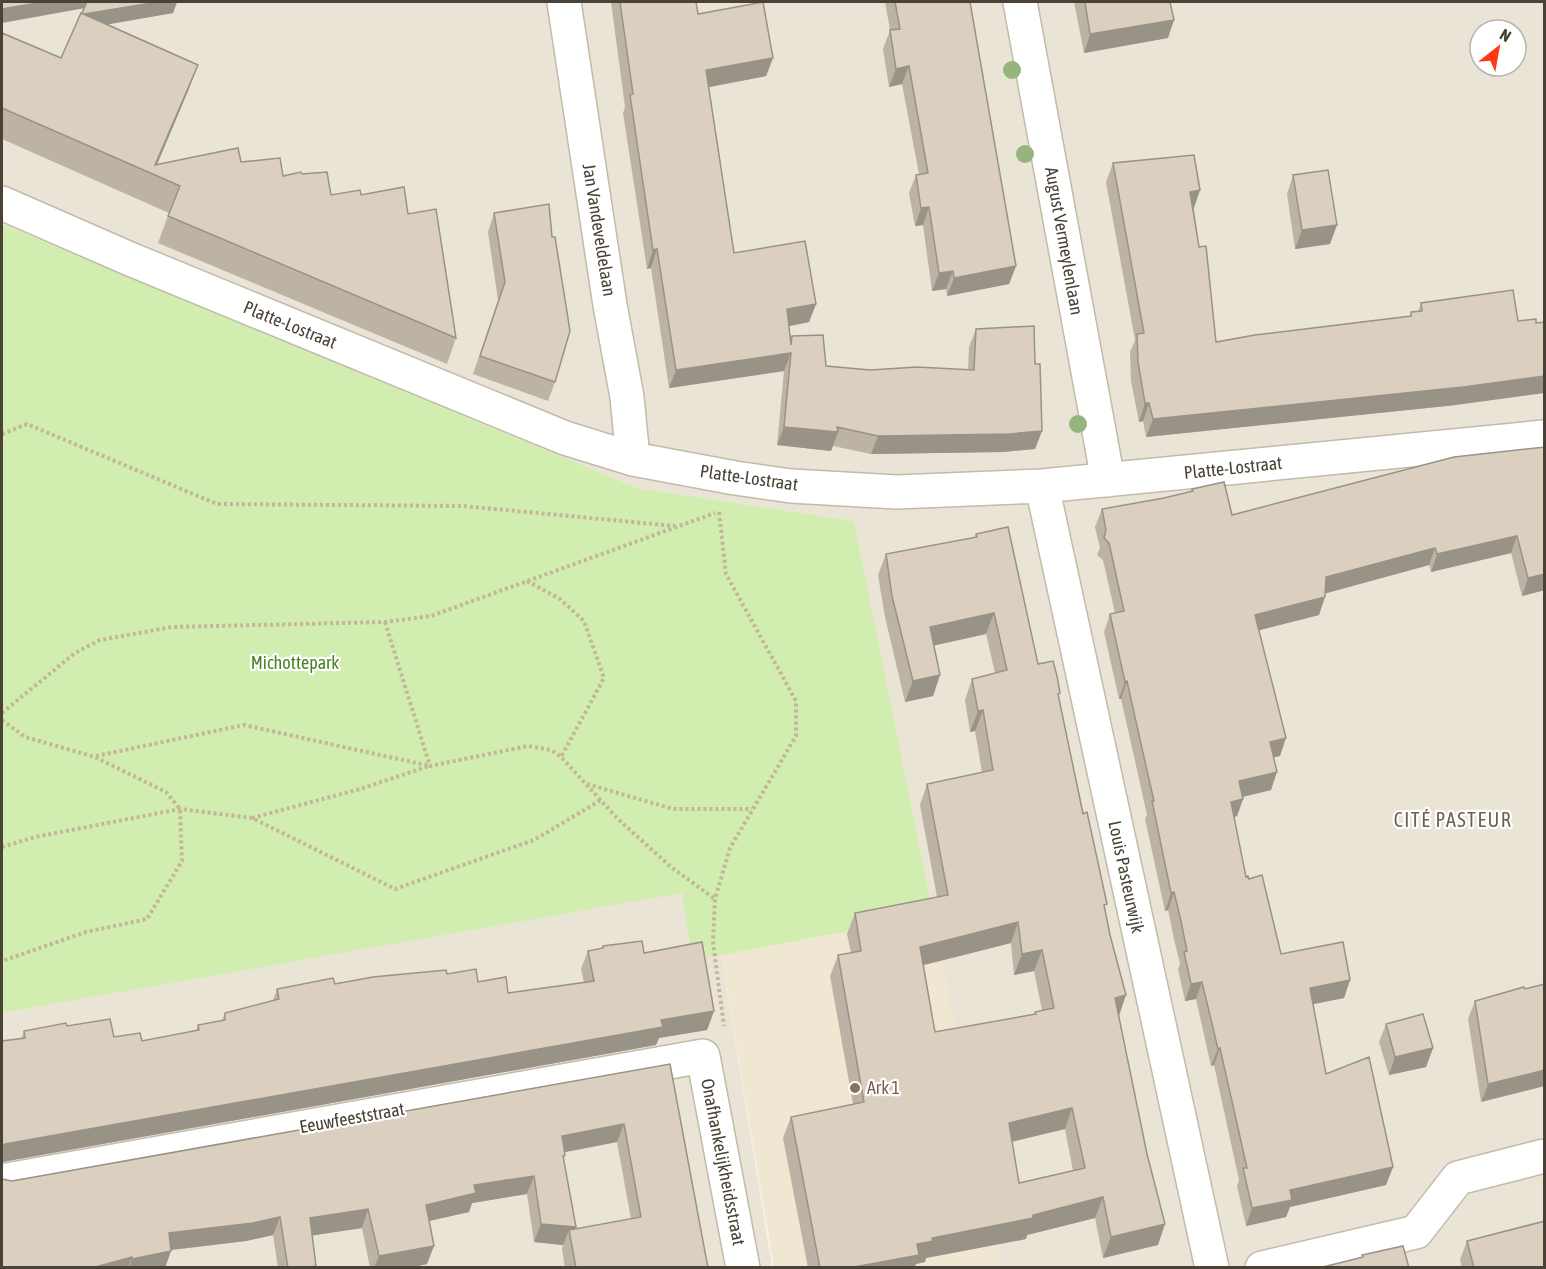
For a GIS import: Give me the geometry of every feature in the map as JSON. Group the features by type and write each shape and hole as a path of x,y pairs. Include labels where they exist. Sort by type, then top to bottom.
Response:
{"street":[{"name":"Jan Vandeveldelaan","path":"564,2 610,305 627,397 633,459"},
{"name":"August Vermeylenlaan","path":"1020,2 1108,480"},
{"name":"Platte-Lostraat","path":"2,203 130,259 565,438 633,459 735,478 791,486 897,492 1042,486 1545,437"},
{"name":"Louis Pasteurwijk","path":"1042,486 1212,1268"},
{"name":"Eeuwfeeststraat","path":"2,1181 703,1056"},
{"name":"Onafhankelijkheidsstraat","path":"703,1056 743,1268"},
{"path":"1262,1268 1416,1232 1458,1178 1545,1156"}],"path":[{"path":"2,434 27,424 217,504 463,506 679,526"},
{"path":"703,1056 725,1034 713,942 715,899 730,848 796,736 796,701 726,574 719,512 735,478"},
{"path":"2,713 75,653 100,640 172,627 385,622 431,616 719,512"},
{"path":"527,581 560,599 584,621 604,678 561,757"},
{"path":"385,622 430,766"},
{"path":"2,720 25,737 95,757 166,792 180,808 182,861 147,919 86,932 2,961"},
{"path":"95,757 243,725 430,766"},
{"path":"252,818 300,803 360,789 430,766 528,746 551,750 561,757 618,819 671,867 715,899"},
{"path":"586,783 673,809 752,809"},
{"path":"2,847 35,837 180,808 252,818 395,890 534,840 601,800"}],"shaded area":[{"path":"2,2 1544,2 1544,1267 1002,1267 854,521 637,488 2,224"},
{"path":"682,892 692,955 721,955 772,1267 2,1268 2,1013"},
{"name":"Ark 1","path":"933,915 1002,1267 774,1267 721,955"}],"green space":[{"name":"Michottepark","path":"2,224 637,488 854,521 933,915 721,955 692,956 682,893 2,1013"}],"building":[{"path":"2,2 43,2 2,9"},
{"path":"87,2 158,2 84,14 82,13"},
{"path":"620,2 696,2 698,14 763,2 773,58 706,70 734,253 805,241 816,304 787,309 791,345 792,336 823,335 826,366 870,370 917,367 974,370 976,329 1034,326 1035,364 1040,364 1042,431 1009,434 878,436 837,427 838,432 784,427 791,353 676,370 657,249 653,250 630,95 633,94"},
{"path":"895,2 970,2 1016,266 954,278 953,271 939,273 929,207 921,208 916,175 928,173 909,66 896,69 890,30 900,29"},
{"path":"1085,2 1170,2 1174,20 1090,34"},
{"path":"81,13 198,65 155,165 238,148 241,162 280,158 283,176 301,172 302,174 327,172 331,195 360,190 361,195 404,187 408,214 436,209 456,338 168,216 180,186 2,108 2,33 61,58"},
{"path":"1194,155 1200,190 1190,192 1199,247 1206,246 1216,342 1411,316 1411,312 1422,311 1421,303 1513,290 1518,321 1536,319 1536,323 1545,322 1545,376 1463,387 1153,419 1149,403 1145,403 1138,362 1137,334 1144,333 1113,163"},
{"path":"1328,170 1337,225 1302,230 1293,175"},
{"path":"549,204 552,237 555,237 570,331 555,382 480,356 505,282 494,213"},
{"path":"1545,447 1545,574 1528,578 1517,536 1437,554 1435,548 1326,577 1325,597 1255,615 1286,738 1270,742 1277,772 1239,781 1243,799 1231,802 1246,877 1248,876 1249,879 1262,875 1281,954 1343,942 1350,980 1310,988 1326,1074 1369,1057 1393,1167 1290,1190 1292,1200 1252,1208 1243,1168 1247,1168 1220,1048 1218,1049 1202,982 1191,984 1184,952 1187,951 1181,921 1174,892 1171,893 1152,801 1154,801 1110,614 1124,611 1109,543 1104,538 1106,530 1102,509 1164,498 1224,482 1232,515 1454,457"},
{"path":"1008,527 1038,664 1053,661 1083,814 1087,812 1107,904 1104,905 1110,935 1126,995 1115,998 1147,1154 1165,1224 1111,1237 1103,1197 1033,1215 1033,1218 932,1238 933,1241 917,1244 919,1255 849,1268 820,1268 791,1117 864,1102 838,955 861,951 855,913 948,895 927,784 993,770 983,710 978,711 972,679 1007,670 994,613 930,627 940,675 913,681 892,596 886,554 977,537 976,534","holes":["1018,922 1022,954 1042,950 1054,1008 1035,1012 1036,1014 935,1032 920,947","1072,1108 1085,1168 1019,1183 1009,1123"]},
{"path":"642,941 644,953 702,942 714,1011 661,1020 663,1027 2,1146 2,1041 25,1038 24,1031 66,1023 67,1026 110,1019 114,1037 140,1033 142,1041 199,1030 198,1025 225,1020 225,1013 279,999 277,989 333,978 335,984 373,977 446,970 447,974 476,969 478,982 506,977 508,993 594,981 588,951 603,948 603,946"},
{"path":"1545,984 1545,1070 1488,1084 1475,1001 1524,987 1525,989"},
{"path":"1423,1014 1433,1048 1395,1057 1386,1024"},
{"path":"670,1064 708,1268 576,1268 569,1230 641,1217 624,1124 562,1136 565,1155 563,1156 576,1227 541,1224 534,1176 474,1185 476,1193 426,1205 434,1246 379,1256 368,1209 310,1218 316,1266 288,1268 280,1217 253,1223 169,1233 171,1251 132,1259 132,1257 92,1268 2,1268 2,1179 12,1181"},
{"path":"1545,1221 1545,1268 1474,1268 1467,1241"},
{"path":"1403,1246 1409,1268 1319,1268 1363,1257 1362,1255"}],"place":[{"name":"Ark 1","path":"855,1088"}],"district":[{"name":"CITÉ PASTEUR","path":"1453,820"}]}
